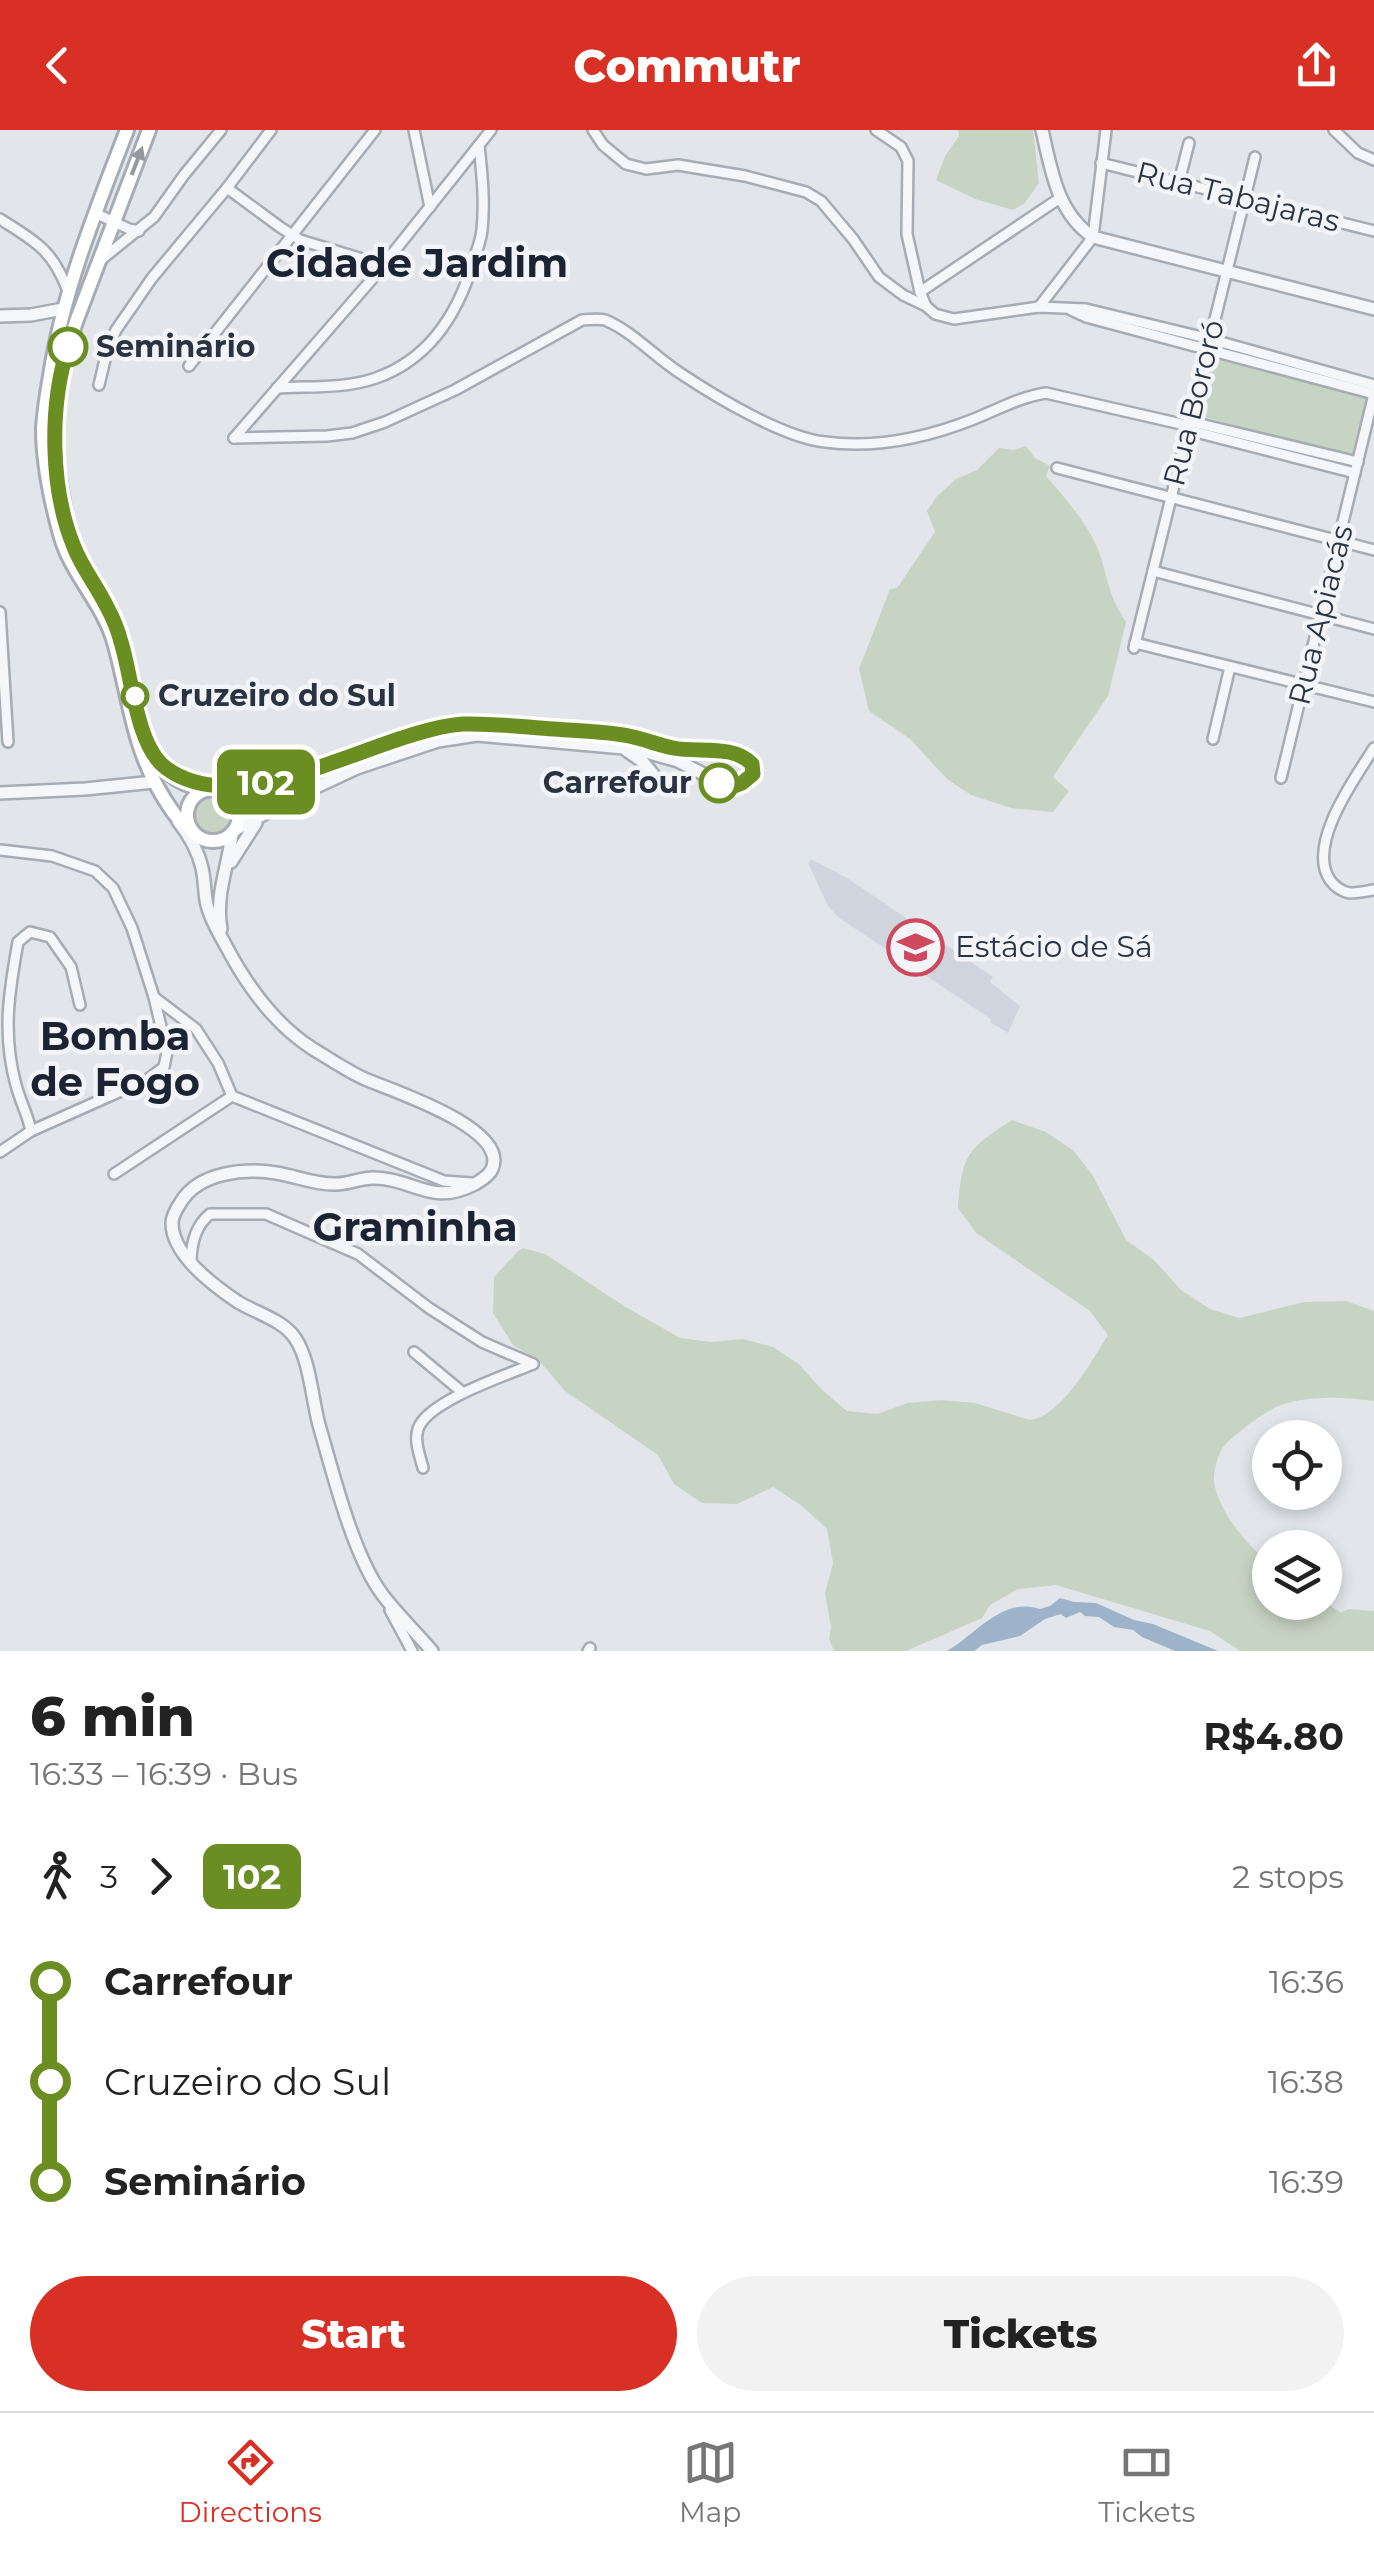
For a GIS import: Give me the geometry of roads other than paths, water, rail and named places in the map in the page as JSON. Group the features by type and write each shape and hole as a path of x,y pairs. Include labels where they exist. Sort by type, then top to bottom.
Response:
{"main road":[{"path":"127,130 94,213 58,327 43,432 47,468 66,554 92,594 114,641 136,741 154,782 187,826 205,840 213,841 234,832 239,814 227,788"},
{"path":"148,130 61,368 54,419 55,453 68,533 120,638 146,741 162,766 184,783 227,788"},
{"path":"162,766 194,782 227,788"},
{"path":"187,826 189,806 199,794 227,788"}],"street":[{"path":"98,263 154,217 222,130"},
{"path":"99,385 116,330 152,278 271,130"},
{"path":"188,366 375,130"},
{"path":"414,130 430,207"},
{"path":"491,130 234,438 327,436 384,422 455,390 582,320 602,319 725,402 820,442 882,444 950,428 1027,396 1046,393 1356,467"},
{"path":"593,130 603,145 626,164 646,169 678,166 745,176 806,192 821,201 879,277 935,314 954,320 1039,308 1068,309 1086,318 1122,322 1209,344 1374,394"},
{"path":"876,130 901,147 908,161 907,234 926,306"},
{"path":"1042,130 1060,198 1076,222 1093,236 1374,309"},
{"path":"1039,308 1093,236 1106,130"},
{"path":"1334,130 1343,134 1358,153 1374,160"},
{"path":"1179,182 1189,144"},
{"path":"277,388 333,387 374,379 406,364 439,334 466,288 482,234 484,191 479,146"},
{"name":"Rua Bororó","path":"1230,666 1134,645 1255,158"},
{"name":"Rua Tabajaras","path":"1102,163 1374,232"},
{"path":"228,188 292,234 382,265"},
{"path":"920,292 1060,198"},
{"path":"94,213 139,231"},
{"path":"0,219 52,257 69,292"},
{"path":"0,316 63,309"},
{"path":"31,315 58,327"},
{"path":"1323,376 1374,385"},
{"name":"Rua Apiacás","path":"1282,778 1374,394"},
{"path":"1057,468 1374,550"},
{"path":"1153,572 1374,629"},
{"path":"0,612 8,742"},
{"path":"1213,739 1230,666 1374,702"},
{"path":"224,943 219,918 222,878 234,832 357,768 438,741 477,735 672,753 727,752 752,764 753,774 729,788 672,753 627,736 461,724 314,768 227,788"},
{"path":"612,747 633,753 653,774"},
{"path":"1374,748 1340,802 1324,849 1326,872 1333,886 1348,893 1374,890"},
{"path":"0,793 154,782"},
{"path":"227,788 275,809"},
{"path":"222,878 262,816"},
{"path":"187,826 202,869 214,926 257,998 308,1045 362,1078 458,1118 493,1155 492,1170 475,1184 450,1194 434,1194 374,1178 334,1184 274,1172 232,1172 206,1180 185,1196 172,1224 191,1263 234,1300 284,1328 302,1350 319,1424 356,1544 412,1651"},
{"path":"0,850 52,856 95,871 114,888 132,928 167,1052 164,1068 148,1079 32,1130 0,1152"},
{"path":"32,1130 16,1087 7,1002 18,942 30,932 50,937 70,967 80,1005"},
{"path":"154,997 196,1029 232,1096 444,1181 475,1184"},
{"path":"114,1174 232,1096"},
{"path":"191,1263 199,1222 210,1214 266,1214 358,1254 428,1308 482,1342 533,1364 462,1392 426,1417 419,1426 423,1468"},
{"path":"414,1352 462,1392"},
{"path":"382,1594 432,1651"}],"water":[{"path":"1060,1598 1096,1603 1218,1651 1175,1651 1133,1630 1114,1627 1099,1617 1080,1612 1066,1618 1061,1614 1045,1619 1020,1636 982,1645 974,1651 947,1651 1002,1612 1027,1606 1040,1609"}],"place":[{"name":"Seminário","path":"68,347"},
{"name":"Cruzeiro do Sul","path":"135,696"},
{"name":"Carrefour","path":"719,783"},
{"name":"Estácio de Sá","path":"916,947"}],"district":[{"name":"Cidade Jardim","path":"417,263"},
{"name":"Bomba de Fogo","path":"115,1059"},
{"name":"Graminha","path":"415,1227"}]}
